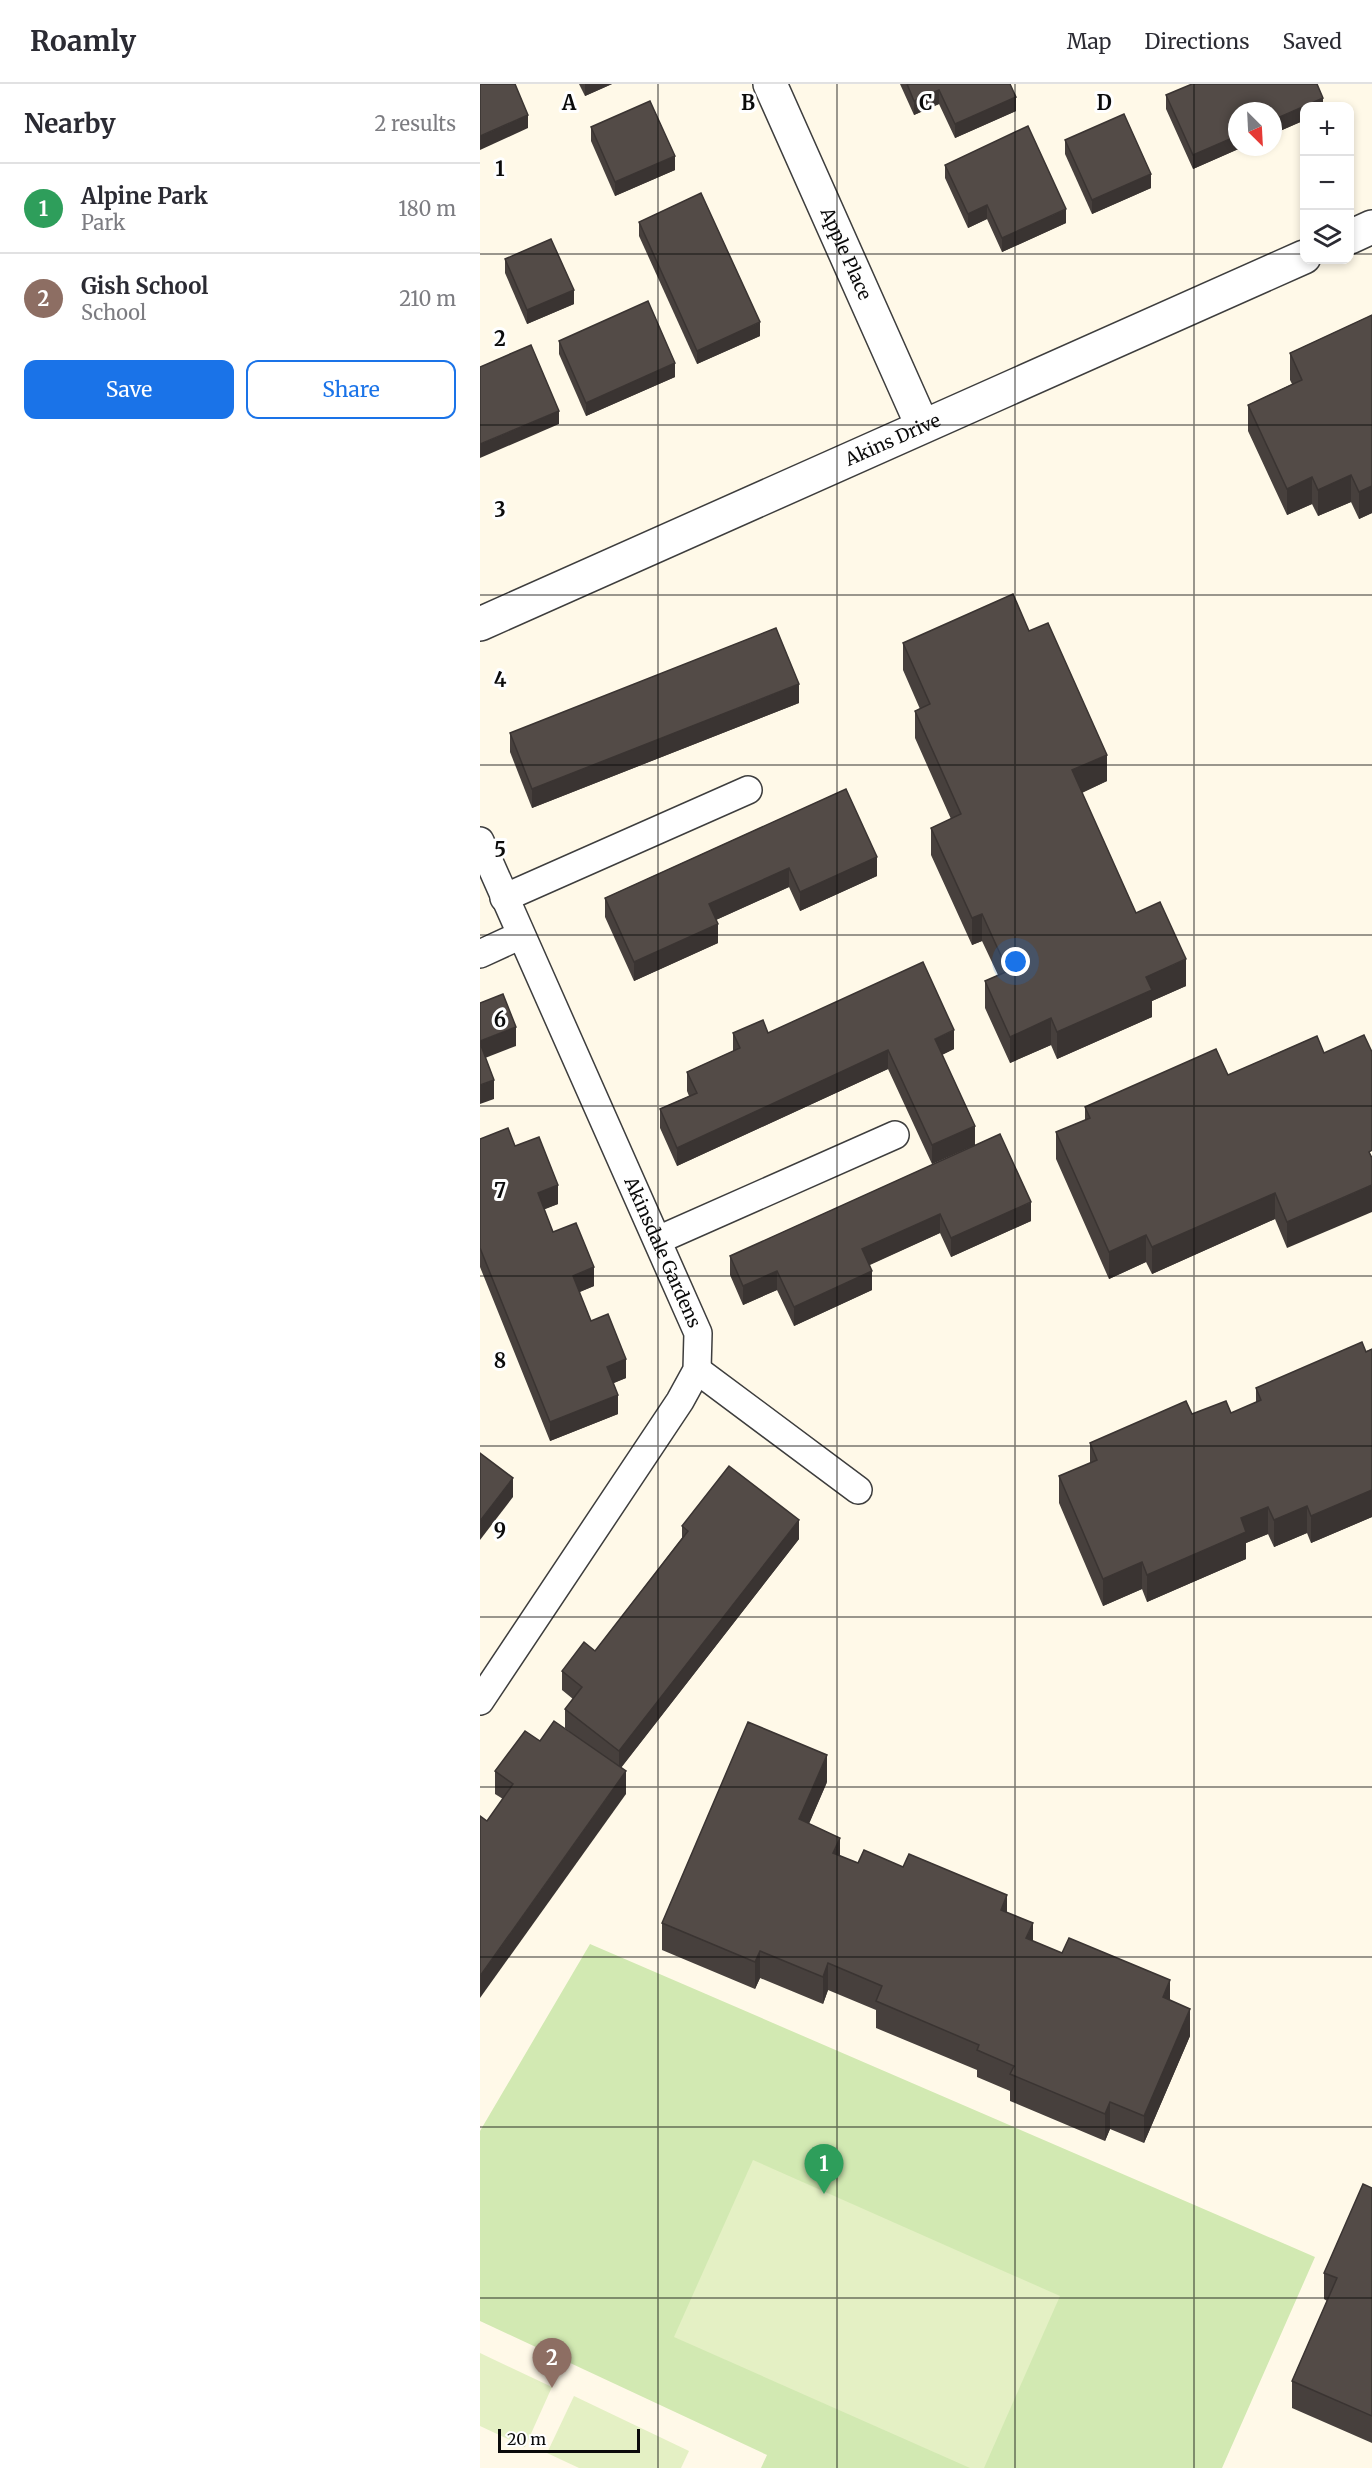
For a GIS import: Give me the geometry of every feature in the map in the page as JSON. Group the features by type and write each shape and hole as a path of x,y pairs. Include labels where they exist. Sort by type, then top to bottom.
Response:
{"street":[{"name":"Apple Place","path":"770,84 922,425"},
{"path":"1354,235 1372,227"},
{"name":"Akins Drive","path":"480,624 922,425 1300,259"}],"lane":[{"path":"504,898 748,790"},
{"name":"Akinsdale Gardens","path":"480,841 698,1333 697,1370 680,1401 480,1701"},
{"path":"480,954 521,935"},
{"path":"658,1240 895,1135"},
{"path":"697,1370 858,1490"}],"green space":[{"path":"590,1944 1315,2257 1222,2468 761,2468 767,2455 480,2321 480,2131"},
{"path":"753,2160 1060,2296 984,2468 970,2468 674,2337"},
{"path":"480,2353 552,2387 525,2447 480,2426"},
{"path":"574,2396 689,2451 681,2468 579,2468 547,2453"}],"building":[{"path":"480,84 515,84 528,115 480,136"},
{"path":"907,84 1010,84 1016,97 955,124 939,90 914,101"},
{"path":"1192,84 1317,84 1323,98 1314,102 1300,102 1300,108 1282,116 1282,102 1228,102 1228,140 1193,155 1166,95"},
{"path":"650,101 675,156 615,182 591,127"},
{"path":"1124,114 1151,174 1092,200 1065,140"},
{"path":"1028,126 1066,209 1002,238 987,205 968,214 945,165"},
{"path":"701,193 760,322 697,351 639,222"},
{"path":"551,239 574,290 527,310 505,259"},
{"path":"648,301 675,363 586,403 559,341"},
{"path":"1372,315 1372,486 1359,492 1351,475 1318,490 1312,477 1287,489 1248,405 1302,380 1290,353"},
{"path":"531,345 559,411 480,444 480,367"},
{"path":"1013,594 1029,631 1048,623 1107,755 1072,770 1136,913 1160,902 1186,959 1146,977 1152,990 1057,1032 1051,1018 1010,1037 985,981 1008,971 982,914 972,918 931,828 961,814 915,711 930,704 903,643"},
{"path":"776,628 799,684 532,789 510,733"},
{"path":"846,789 877,857 800,892 789,868 709,904 718,924 634,962 605,898"},
{"path":"923,962 954,1030 935,1039 975,1126 932,1145 888,1050 677,1148 660,1109 697,1093 687,1072 740,1048 733,1033 763,1020 768,1033"},
{"path":"503,994 516,1027 480,1041 480,1003"},
{"path":"1364,1035 1372,1052 1372,1150 1369,1152 1372,1158 1372,1185 1287,1222 1275,1193 1152,1247 1146,1235 1109,1252 1056,1132 1090,1118 1085,1107 1216,1049 1228,1075 1317,1036 1324,1053"},
{"path":"480,1043 494,1080 480,1085"},
{"path":"508,1128 515,1146 539,1137 558,1185 538,1193 553,1232 576,1223 594,1267 573,1276 591,1321 608,1314 626,1359 607,1367 618,1395 550,1422 480,1248 480,1139"},
{"path":"1000,1134 1031,1202 951,1238 940,1214 862,1249 872,1271 794,1307 777,1271 743,1286 730,1256"},
{"path":"1362,1342 1366,1352 1372,1349 1372,1490 1311,1516 1307,1506 1274,1520 1268,1507 1241,1518 1246,1532 1147,1575 1142,1562 1103,1579 1059,1476 1097,1460 1090,1443 1186,1401 1192,1414 1226,1401 1231,1413 1261,1400 1256,1388"},
{"path":"480,1453 513,1478 480,1521"},
{"path":"729,1466 799,1520 619,1751 565,1709 582,1687 562,1671 584,1642 595,1651 688,1531 682,1526"},
{"path":"554,1721 626,1771 480,1976 480,1816 487,1821 513,1784 495,1771 525,1731 540,1741"},
{"path":"748,1722 827,1755 799,1819 840,1838 833,1853 858,1863 864,1850 903,1867 909,1854 1007,1895 1001,1910 1033,1923 1026,1938 1062,1953 1069,1938 1170,1980 1163,1997 1190,2009 1144,2116 1110,2102 1105,2114 1010,2074 1014,2066 977,2050 979,2045 876,2001 882,1986 828,1963 823,1977 760,1951 755,1962 662,1923"},
{"path":"1363,2184 1372,2188 1372,2416 1292,2381 1337,2278 1324,2273"}],"place":[{"name":"Alpine Park","path":"824,2194"},
{"name":"Gish School","path":"552,2388"}]}
